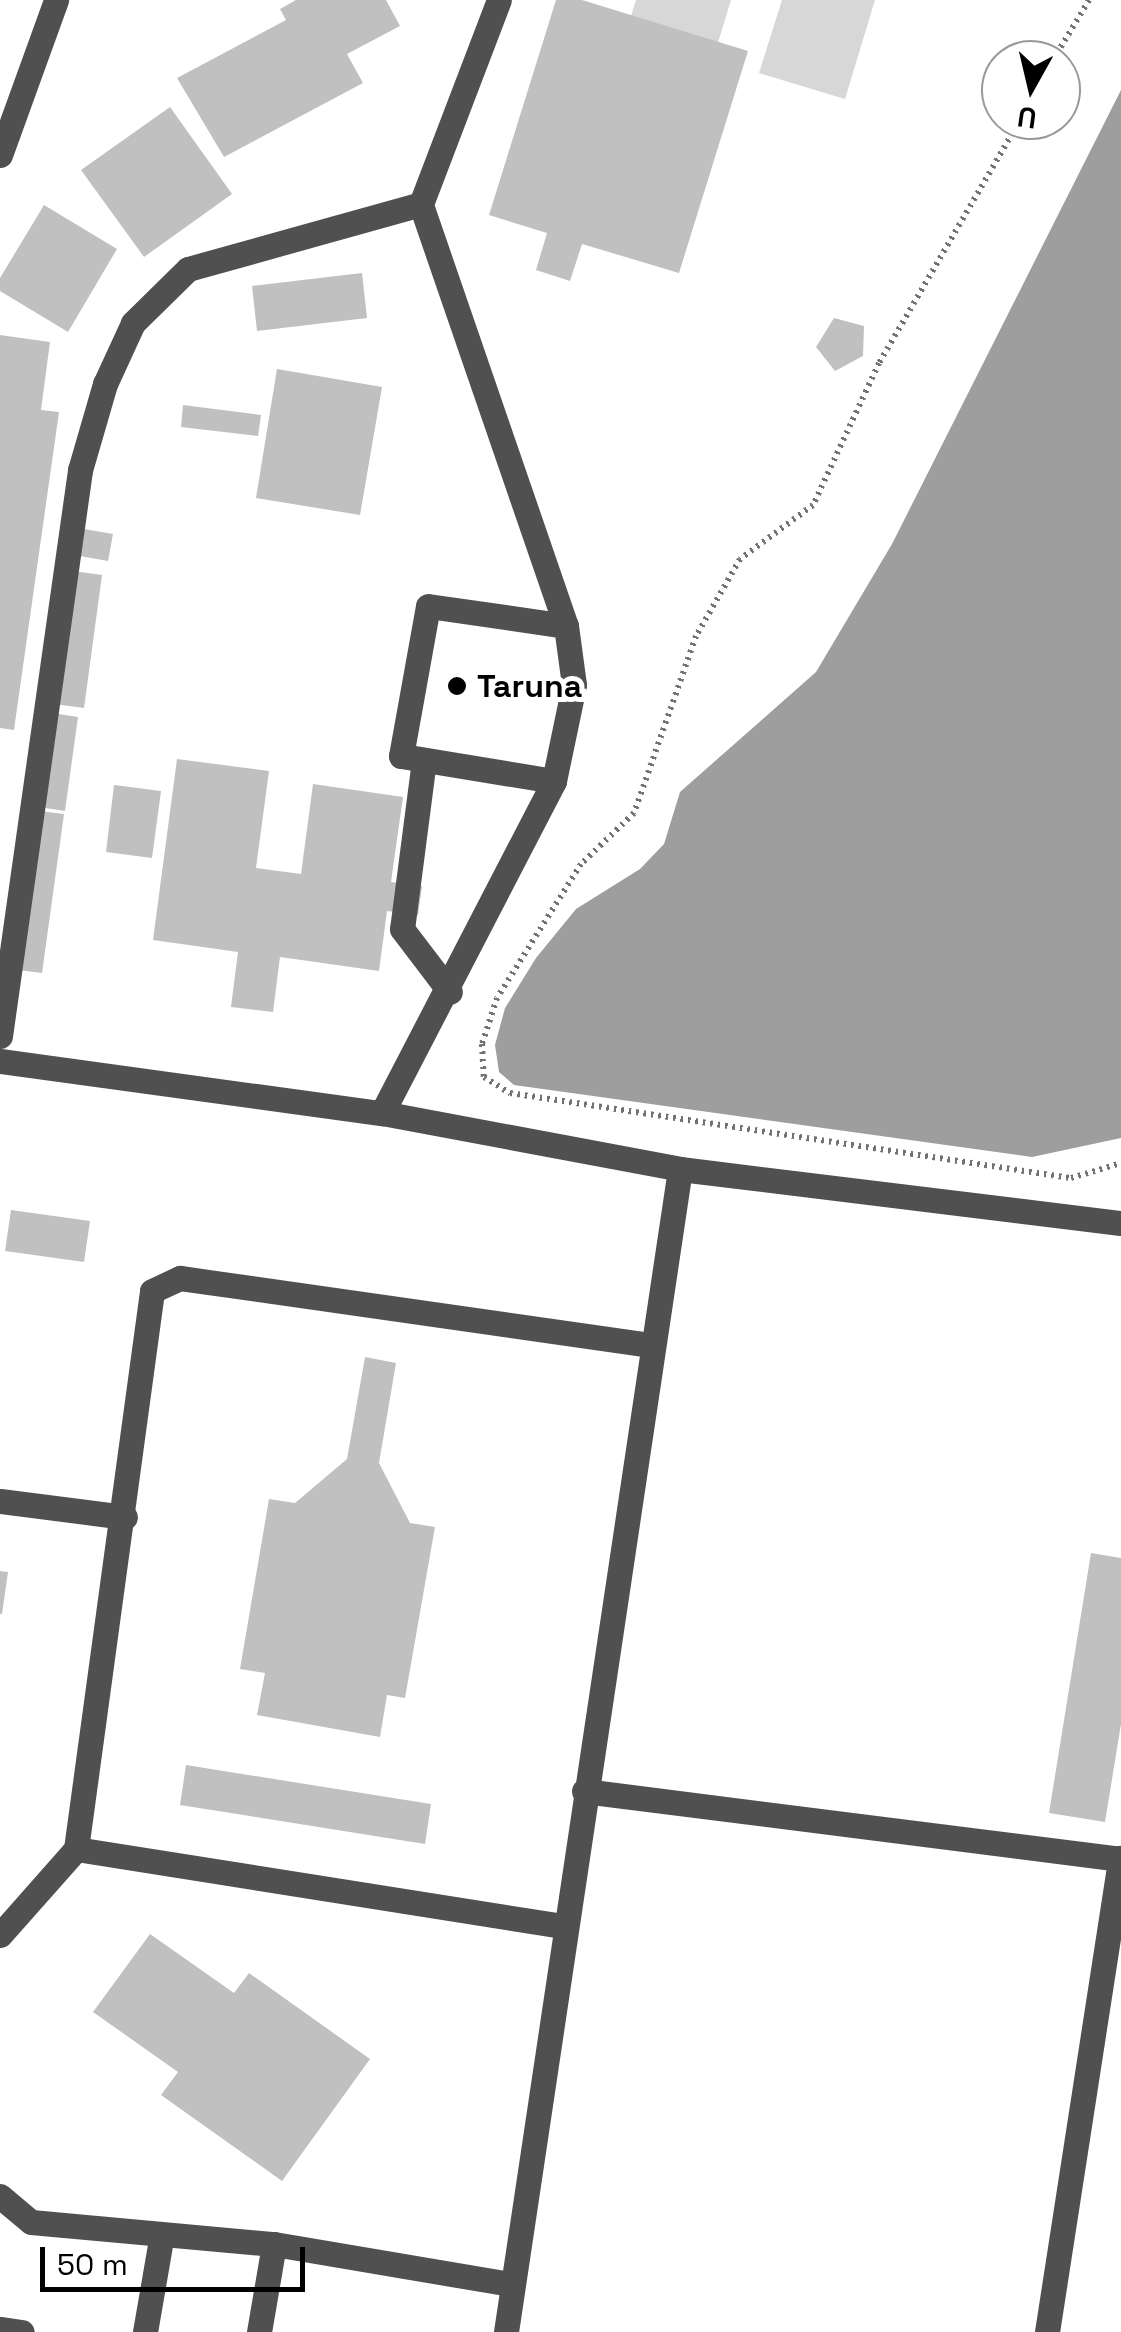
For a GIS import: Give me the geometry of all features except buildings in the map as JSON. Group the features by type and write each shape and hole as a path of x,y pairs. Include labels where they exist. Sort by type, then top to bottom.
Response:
{"lane":[{"path":"0,155 56,0"},
{"path":"382,1113 450,992 554,781 574,686 566,626 420,204 499,0"},
{"path":"0,1036 80,470 105,384 133,323 188,269 420,204"},
{"path":"554,781 401,756 428,606 566,626"},
{"path":"424,760 402,929 450,992"},
{"path":"0,1061 382,1113 680,1169 1121,1223"},
{"path":"506,2332 562,1926 680,1169"},
{"path":"0,1935 76,1850 125,1517 147,1309 164,1282 180,1278 650,1345"},
{"path":"0,1502 125,1517"},
{"path":"584,1791 1120,1858 1047,2332"},
{"path":"76,1850 562,1926"},
{"path":"0,2196 31,2222 274,2244 512,2284"},
{"path":"144,2332 162,2234"},
{"path":"259,2332 274,2244"},
{"path":"0,2329 22,2332"}],"path":[{"path":"1065,40 1090,0"},
{"path":"1009,140 932,282 879,362 812,505 740,558 696,636 634,813 581,864 497,998 482,1044 484,1077 510,1093 1072,1178 1121,1163"}],"shaded area":[{"path":"636,0 731,0 713,59 626,32"},
{"path":"782,0 875,0 845,99 759,73"},
{"path":"1121,90 1121,1138 1032,1157 514,1085 499,1072 495,1045 505,1008 536,958 576,909 640,869 664,844 680,792 816,672 892,544"}],"place":[{"name":"Taruna","path":"457,686"}]}
